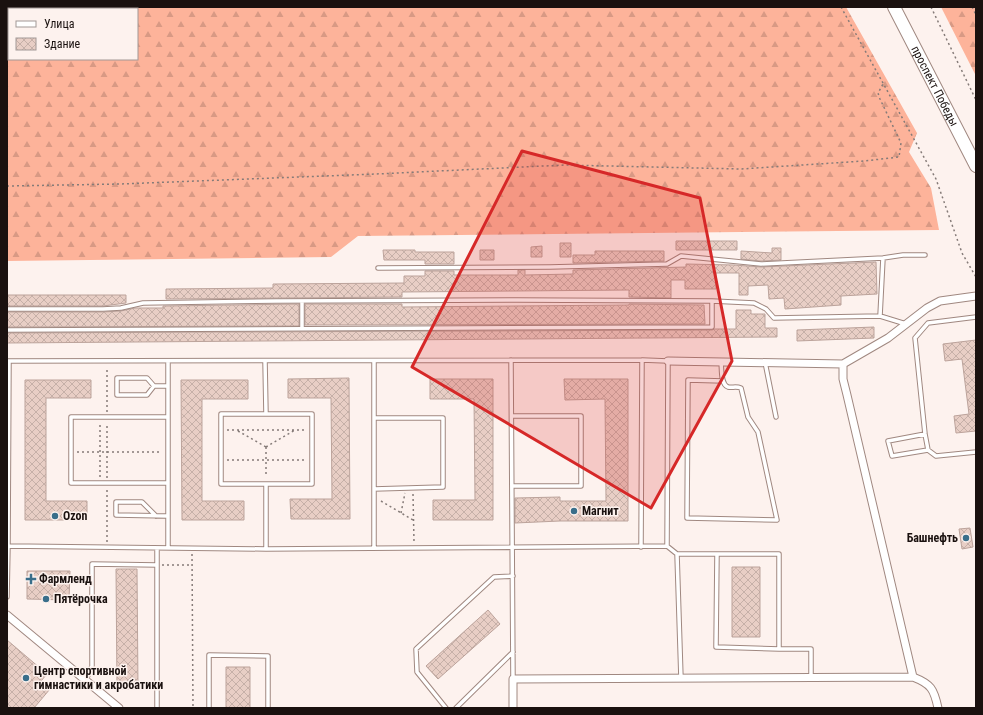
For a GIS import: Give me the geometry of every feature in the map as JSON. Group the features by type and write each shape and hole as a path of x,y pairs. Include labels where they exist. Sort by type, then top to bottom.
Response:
{"main road":[{"name":"проспект Победы","path":"894,7 976,166"}],"street":[{"path":"668,361 843,364 888,338 927,308 940,301 976,296"},
{"path":"843,364 843,379 914,677"},
{"path":"7,615 119,708"},
{"path":"513,708 514,680 914,677 927,683 936,697 938,708"}],"lane":[{"path":"378,268 652,265 667,264 682,256 761,264 883,258 903,255 925,255"},
{"path":"880,316 883,258"},
{"path":"7,309 103,309 121,308 143,303 302,301 712,301 754,303 766,309 774,318 880,316 907,324"},
{"path":"302,301 302,328"},
{"path":"7,330 712,327 712,301"},
{"path":"976,317 928,323 915,338 928,450 936,456 976,452"},
{"path":"374,360 374,548"},
{"path":"511,360 514,680"},
{"path":"641,548 642,360"},
{"path":"7,597 8,361 668,361 667,546"},
{"path":"168,361 168,548"},
{"path":"266,361 266,414"},
{"path":"721,362 723,381 725,385 728,387 738,386 742,390 748,417 758,432 777,520 687,518 688,380 723,381"},
{"path":"766,362 776,417"},
{"path":"154,386 147,395 117,395 117,378 147,378 154,386 168,386"},
{"path":"221,414 266,414 312,414 312,484 221,484 221,414"},
{"path":"512,416 581,416 581,486 512,486"},
{"path":"168,417 71,417 71,483 168,483"},
{"path":"374,418 443,418 443,487 374,489"},
{"path":"925,434 888,441 892,456 928,450"},
{"path":"266,484 266,549"},
{"path":"156,516 142,502 116,502 116,515 156,516 168,516"},
{"path":"8,546 266,549 641,548 667,546 677,554 779,554 779,649"},
{"path":"157,548 157,708"},
{"path":"677,554 681,678"},
{"path":"717,554 716,647 810,649 811,678"},
{"path":"86,681 92,666 92,564 157,565"},
{"path":"446,708 417,672 416,649 494,577 513,576"},
{"path":"456,708 513,652"},
{"path":"209,708 209,656 268,656 268,708"}],"path":[{"path":"841,7 936,179 962,253 976,276"},
{"path":"932,7 976,100"},
{"path":"972,7 976,15"},
{"path":"7,186 120,184 565,166 741,169 864,161 899,157 901,143 878,93 883,84"},
{"path":"106,548 107,361"},
{"path":"100,417 100,483"},
{"path":"221,430 312,430"},
{"path":"237,430 266,447"},
{"path":"266,447 296,430"},
{"path":"266,447 266,484"},
{"path":"71,452 168,452"},
{"path":"221,460 312,460"},
{"path":"401,513 406,488"},
{"path":"413,488 414,548"},
{"path":"374,497 414,520"},
{"path":"192,548 193,708"},
{"path":"157,565 192,565"}],"highlighted area":[{"path":"522,151 700,198 732,361 651,508 412,367"}],"green space":[{"path":"7,7 846,7 917,133 909,152 931,188 939,230 358,236 331,257 7,261"},
{"path":"941,7 976,7 976,76"}],"building":[{"path":"676,241 737,241 737,250 676,250"},
{"path":"560,243 571,243 571,257 560,257"},
{"path":"542,246 542,257 531,257 531,247"},
{"path":"772,248 781,248 781,260 761,261 741,259 741,251 772,253"},
{"path":"383,250 454,252 454,264 425,264 425,260 384,260"},
{"path":"480,250 494,250 494,260 480,260"},
{"path":"595,251 664,251 664,261 573,263 573,255 595,255"},
{"path":"876,262 877,294 841,296 841,305 785,309 784,298 769,299 768,285 748,286 748,295 739,295 739,273 716,273 716,289 685,289 685,280 671,280 671,298 629,297 629,290 402,292 402,297 166,299 166,289 273,288 273,284 404,283 404,276 425,276 425,271 454,271 454,275 518,275 518,270 525,270 525,275 573,274 573,270 686,267 686,264 761,267"},
{"path":"7,295 126,295 126,303 103,306 7,306"},
{"path":"299,304 299,326 7,327 7,312 103,312 121,311 135,308 163,308 163,306"},
{"path":"305,304 402,304 402,307 629,304 704,305 705,324 305,325"},
{"path":"736,310 751,310 751,314 765,314 765,328 777,328 777,337 7,343 7,333 736,329"},
{"path":"874,327 874,338 797,341 797,330"},
{"path":"976,340 976,431 956,433 954,416 969,414 962,359 945,361 943,344"},
{"path":"349,378 350,519 291,519 290,499 332,499 331,398 288,398 288,379"},
{"path":"430,379 493,379 493,520 433,520 433,500 475,500 474,399 430,399"},
{"path":"564,379 628,379 628,521 560,521 515,523 515,498 560,497 560,501 606,501 605,399 565,400"},
{"path":"25,380 91,380 91,398 46,398 46,501 87,501 87,520 25,520"},
{"path":"181,380 248,380 248,399 202,399 202,501 244,501 244,520 182,520"},
{"name":"Башнефть","path":"970,528 973,547 962,549 959,529"},
{"path":"732,567 760,567 760,637 732,637"},
{"path":"116,569 137,569 138,689 117,689"},
{"path":"27,571 70,571 69,600 27,599"},
{"path":"488,610 500,624 438,679 426,666"},
{"name":"Центр спортивной гимнастики и акробатики","path":"7,640 47,674 41,681 50,689 34,708 7,708"},
{"path":"226,667 250,667 250,708 226,708"}],"place":[{"name":"Магнит","path":"574,511"},
{"name":"Ozon","path":"55,516"},
{"name":"Башнефть","path":"966,538"},
{"name":"Фармленд","path":"31,579"},
{"name":"Пятёрочка","path":"46,599"},
{"name":"Центр спортивной гимнастики и акробатики","path":"26,678"}]}
